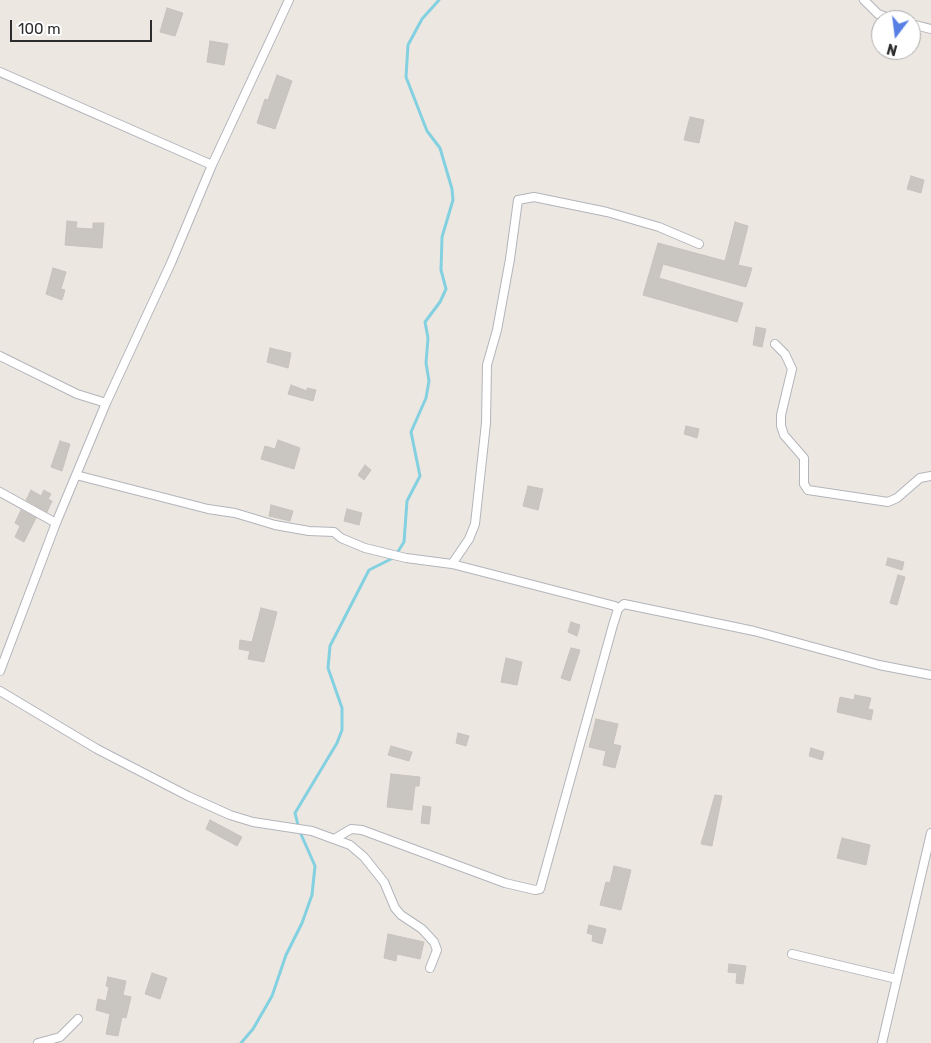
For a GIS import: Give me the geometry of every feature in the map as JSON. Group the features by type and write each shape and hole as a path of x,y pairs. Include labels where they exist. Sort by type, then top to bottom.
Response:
{"street":[{"path":"0,671 56,523 106,403 171,263 212,165 289,0"},
{"path":"864,0 874,10"},
{"path":"0,72 212,165"},
{"path":"452,564 469,539 475,524 486,423 488,365 508,268 518,200 534,197 607,212 659,226 699,244"},
{"path":"775,344 786,354 792,369 781,416 781,426 784,435 804,458 804,484 808,490 853,499 888,502 897,498 920,478 931,476"},
{"path":"0,356 78,394 106,403"},
{"path":"76,475 208,509 235,512 275,525 309,531 334,532 341,538 366,548 406,558 452,564 615,606 618,609"},
{"path":"0,492 56,523"},
{"path":"336,838 351,828 362,830 505,883 536,890 540,889 618,609 624,604 647,607 754,631 879,665 931,675"},
{"path":"0,691 97,749 188,796 230,815 253,822 312,830 336,838 350,846 364,857 384,882 395,908 408,921 430,935 437,950 430,968"},
{"path":"882,1043 931,833"},
{"path":"792,954 897,979"},
{"path":"38,1043 60,1037 78,1019"}],"building":[{"path":"167,8 183,13 175,36 160,32"},
{"path":"210,41 228,44 224,65 207,62"},
{"path":"277,75 292,81 275,129 257,123 265,99 268,100"},
{"path":"690,117 704,120 699,143 684,140"},
{"path":"911,176 924,180 921,193 907,189"},
{"path":"67,221 77,222 76,228 93,229 93,223 104,223 102,248 65,245"},
{"path":"735,222 748,226 738,265 752,268 746,287 663,264 659,278 743,303 737,322 643,295 658,243 725,261"},
{"path":"53,268 66,272 61,289 65,290 62,300 46,294"},
{"path":"756,327 766,329 762,347 753,345"},
{"path":"270,348 291,353 288,368 267,362"},
{"path":"291,385 307,391 307,388 316,390 313,401 288,394"},
{"path":"686,426 699,429 697,438 684,434"},
{"path":"278,440 300,448 294,469 261,459 265,446 275,449"},
{"path":"60,441 70,444 62,471 51,467"},
{"path":"365,465 371,470 364,480 358,475"},
{"path":"528,486 543,489 538,510 523,506"},
{"path":"31,490 41,496 44,490 51,494 48,499 52,501 47,512 26,500"},
{"path":"271,505 293,511 290,521 269,516"},
{"path":"347,509 362,513 359,525 344,521"},
{"path":"21,510 36,518 24,542 15,537 20,526 15,523"},
{"path":"888,558 904,562 902,570 886,565"},
{"path":"898,575 905,577 897,605 890,603"},
{"path":"261,608 277,612 264,662 248,659 250,651 239,649 240,640 252,642"},
{"path":"571,622 580,625 577,636 568,632"},
{"path":"571,648 580,650 570,681 561,678"},
{"path":"506,658 522,662 517,685 501,682"},
{"path":"855,695 871,698 868,709 873,710 871,720 837,712 840,697 854,700"},
{"path":"596,719 618,724 613,744 621,746 615,768 603,765 606,751 589,747"},
{"path":"458,733 469,736 466,746 456,743"},
{"path":"391,746 412,752 409,761 388,755"},
{"path":"811,748 824,752 822,760 809,756"},
{"path":"391,774 420,777 419,786 415,786 412,810 387,807"},
{"path":"715,795 722,796 712,846 701,844"},
{"path":"423,806 431,807 429,824 421,823"},
{"path":"210,820 242,837 237,846 206,829"},
{"path":"842,838 870,845 866,865 837,858"},
{"path":"614,866 631,870 621,910 600,905 606,882 610,883"},
{"path":"589,925 606,929 602,944 592,941 593,935 587,933"},
{"path":"388,934 424,942 420,959 397,954 396,961 384,958"},
{"path":"729,964 746,966 743,984 736,983 737,973 728,972"},
{"path":"152,973 167,978 160,999 145,994"},
{"path":"108,977 126,981 123,995 131,997 126,1018 122,1017 118,1036 106,1034 110,1014 96,1010 98,999 106,1001 109,987 106,986"}],"waterway":[{"path":"397,553 404,542 407,501 420,476 411,432 426,398 429,381 426,363 428,338 425,322 440,302 446,289 441,270 442,237 453,200 452,189 440,148 427,131 406,77 408,45 422,19 439,0"},
{"path":"298,825 295,813 337,743 342,730 342,708 328,668 330,646 369,570 391,559"},
{"path":"241,1043 253,1029 272,996 286,955 302,923 312,895 315,866 300,832"}]}
